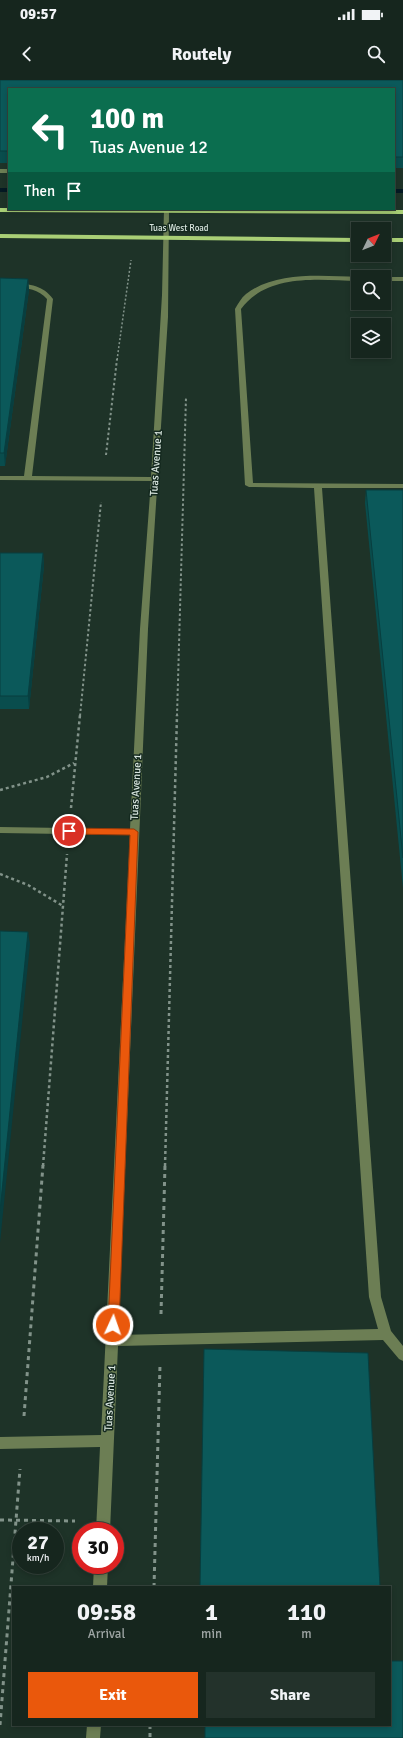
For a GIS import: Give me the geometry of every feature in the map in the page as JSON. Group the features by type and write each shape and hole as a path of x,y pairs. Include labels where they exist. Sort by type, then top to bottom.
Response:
{"main road":[{"name":"Tuas West Road","path":"0,210 403,212"},
{"name":"Tuas West Road","path":"0,236 351,240"},
{"path":"391,240 403,240"}],"street":[{"name":"Tuas Avenue 1","path":"103,1522 144,629 164,328 167,237 166,210"},
{"path":"351,279 284,280 255,291 242,300 238,309 248,485 403,486"},
{"path":"391,279 403,279"},
{"path":"0,286 32,286 39,288 50,299 28,478"},
{"path":"0,478 155,479"},
{"path":"318,485 375,1297 386,1334 403,1355"},
{"path":"0,830 134,832"},
{"path":"112,1341 386,1334"},
{"path":"0,1443 108,1441"},
{"path":"100,1586 101,1574"},
{"path":"93,1738 94,1726"}],"path":[{"path":"0,1725 74,762 103,478 117,358 134,237"},
{"path":"154,1586 186,396"},
{"path":"0,790 47,777 74,762"},
{"path":"0,874 28,885 63,906"},
{"path":"0,1520 72,1524"},
{"path":"150,1726 150,1738"}],"building":[{"path":"0,80 403,80 403,157 395,157 395,88 8,88 8,151 0,151"},
{"path":"0,278 28,279 4,453 0,453"},
{"path":"366,490 403,490 403,858"},
{"path":"0,553 43,553 28,696 0,696"},
{"path":"0,931 28,932 0,1211"},
{"path":"204,1349 368,1353 380,1586 200,1586"},
{"path":"391,1661 403,1661 403,1738 205,1738 205,1726 391,1726"}],"waterway":[{"path":"0,190 8,190"},
{"path":"395,191 403,191"}],"route":[{"path":"69,831 134,832 113,1325"}]}
